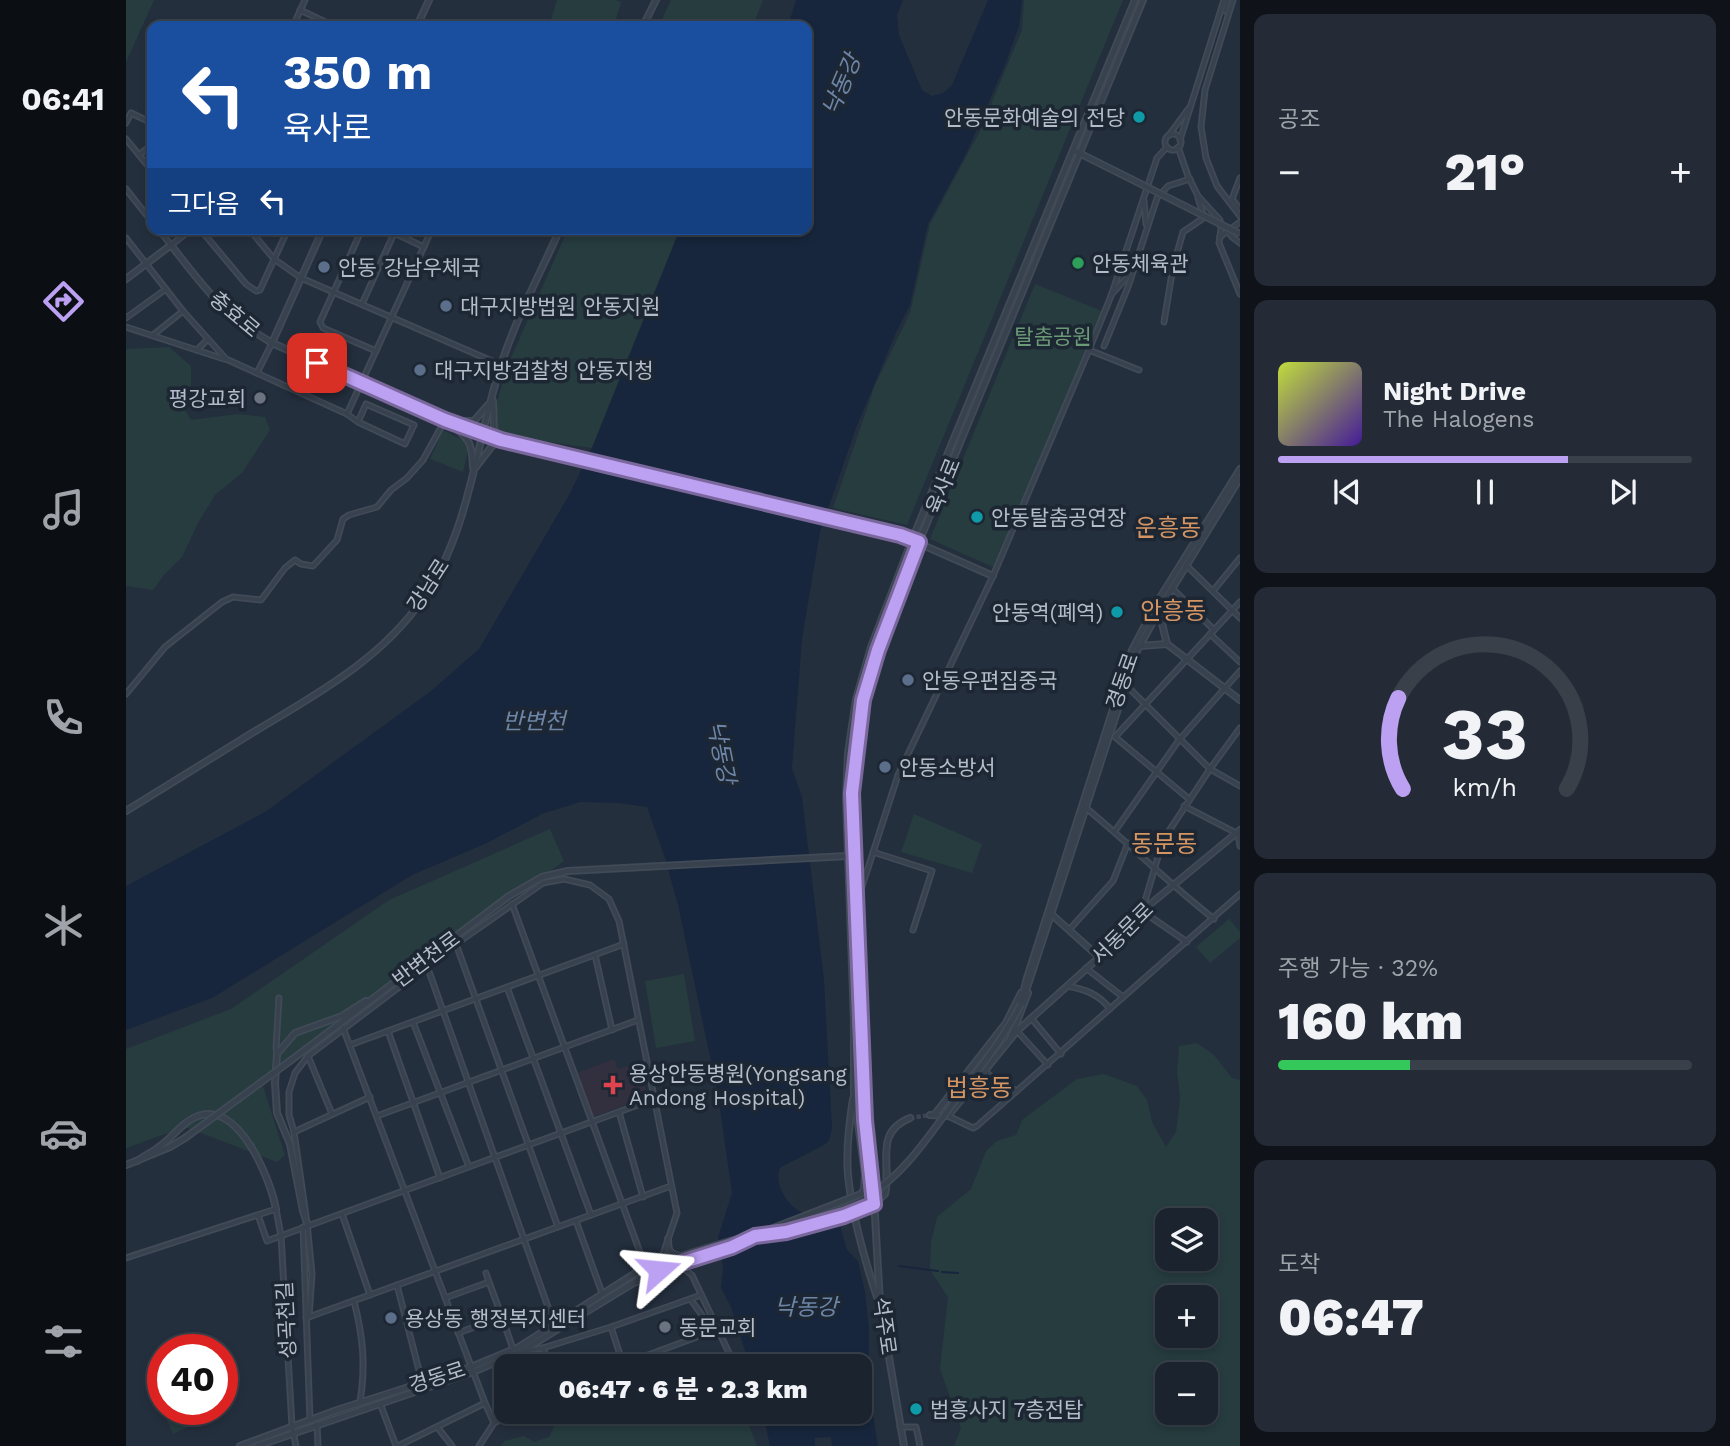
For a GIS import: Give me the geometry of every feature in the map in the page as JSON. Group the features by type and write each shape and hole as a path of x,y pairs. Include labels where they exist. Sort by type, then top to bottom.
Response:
{"street":[{"path":"295,21 305,0"},
{"path":"418,21 429,0"},
{"path":"646,21 656,0"},
{"name":"육사로","path":"874,1204 865,1174 854,1094 846,786 856,699 871,647 912,540 1135,0"},
{"name":"육사로","path":"874,1204 865,1120 852,793 863,700 878,650 919,542 1143,0"},
{"path":"1220,237 1229,232 1240,219 1217,186 1206,158 1200,127 1205,90 1228,0"},
{"path":"1164,322 1182,232 1202,219 1203,214 1178,147 1228,0"},
{"path":"300,10 320,21"},
{"path":"1167,147 1165,139 1188,111 1195,97"},
{"path":"126,123 131,113 147,121"},
{"path":"1169,135 1176,135 1180,140"},
{"path":"126,139 147,165"},
{"path":"1167,147 1178,147"},
{"path":"857,901 886,807 906,757 993,576 1111,296 1157,158 1167,147"},
{"path":"139,155 147,149"},
{"path":"1073,150 1240,234"},
{"path":"1240,178 1232,199 1240,209"},
{"path":"1104,346 1157,198 1163,190 1190,179"},
{"path":"126,189 147,216"},
{"path":"1196,192 1240,243"},
{"path":"1144,199 1145,229"},
{"path":"1220,220 1219,243 1240,295"},
{"path":"163,235 171,246"},
{"path":"126,279 185,235"},
{"path":"205,235 246,284 256,291 260,290 285,235"},
{"path":"254,235 274,259 301,278 501,365"},
{"path":"257,373 320,235"},
{"path":"359,235 320,322 323,328 376,351"},
{"path":"362,304 394,235"},
{"path":"403,235 424,247"},
{"path":"347,414 429,235"},
{"name":"강남로","path":"126,811 347,674 384,644 422,600 446,559 459,528 501,365 558,235"},
{"path":"126,238 128,245 226,359"},
{"name":"충효로","path":"171,246 214,300 246,327 272,343 445,420 501,440 912,540"},
{"path":"1111,296 1133,271"},
{"path":"126,318 166,289"},
{"path":"153,335 183,311"},
{"path":"126,327 226,359 347,414 358,422 405,444 414,425 366,404 358,422"},
{"path":"197,350 207,340"},
{"path":"1089,350 1139,370"},
{"path":"445,420 474,421 485,410 492,395"},
{"path":"473,471 492,446 501,440 494,429 492,395"},
{"path":"445,420 471,444 473,471"},
{"path":"126,694 165,646 222,602 233,597 261,600 285,568 295,560 313,566 337,540 343,519 377,507 391,490 407,478 423,460 445,420"},
{"name":"경동로","path":"240,1446 360,1402 472,1369 513,1349 645,1267 825,1216 852,1205 898,1173 1004,1035 1021,1004 1137,645 1156,604 1240,469"},
{"name":"경동로","path":"1106,735 1137,645 1240,478"},
{"path":"1236,484 1240,489"},
{"path":"912,540 993,576"},
{"path":"1213,592 1240,558"},
{"path":"1186,565 1240,618"},
{"path":"1172,588 1214,630"},
{"path":"1115,737 1240,602"},
{"path":"1159,610 1167,644"},
{"path":"1210,634 1240,663"},
{"path":"1137,645 1167,644 1240,700"},
{"path":"1115,831 1179,740 1240,671"},
{"path":"1125,684 1210,769 1240,786"},
{"path":"1186,942 1142,911 1163,840 1240,728"},
{"path":"1106,735 1115,737 1189,799"},
{"path":"1084,806 1115,831 1172,886 1214,919"},
{"path":"1184,806 1239,833 1240,846"},
{"name":"서동문로","path":"1009,1041 1114,944 1142,911 1239,833"},
{"path":"1069,930 1113,881 1128,843"},
{"path":"872,852 932,871 913,930"},
{"name":"반변천로","path":"138,1161 185,1138 372,999 426,963 526,885 542,877 568,871 855,856"},
{"path":"305,1226 294,1132 289,1115 289,1092 296,1073 309,1056 426,963 543,883 564,879 590,885 609,899 619,921 677,1213 660,1263 661,1269"},
{"path":"1028,982 1006,1023 932,1115 948,1116 973,1128 1240,894"},
{"path":"512,904 648,1274"},
{"path":"1050,913 1099,957"},
{"path":"456,944 558,1227"},
{"path":"350,1045 624,944"},
{"path":"595,955 612,1030"},
{"path":"426,963 554,1324"},
{"path":"1086,968 1123,997"},
{"path":"948,1116 1009,1041 1023,1010 1028,982"},
{"path":"1067,986 1084,989 1104,1001 1110,1009"},
{"path":"507,987 591,1215"},
{"path":"279,998 275,1048 277,1114 290,1144 312,1274 308,1318 310,1420"},
{"path":"277,1054 295,1034 333,1020 372,999"},
{"path":"1031,1018 1060,1054"},
{"path":"377,1116 638,1020"},
{"path":"413,1022 469,1167"},
{"path":"344,1028 494,1423 479,1446"},
{"path":"388,1031 440,1178"},
{"path":"1017,1031 1048,1065"},
{"path":"309,1056 332,1114"},
{"path":"985,1070 995,1080 1017,1091"},
{"path":"854,1094 849,1126 848,1173 858,1225 880,1304"},
{"path":"294,1132 370,1097"},
{"path":"258,1215 267,1241 654,1099"},
{"path":"619,1112 643,1197"},
{"path":"126,1165 138,1161 160,1146 190,1119 209,1113 225,1117 236,1126 262,1168 272,1189 276,1209 126,1258"},
{"path":"755,1236 786,1232 874,1204 886,1189 887,1140 900,1122 909,1118"},
{"path":"755,1236 784,1222 861,1194 864,1190 865,1174"},
{"path":"308,1318 671,1186"},
{"name":"석주로","path":"874,1204 880,1304 904,1446"},
{"name":"성곡천길","path":"276,1209 281,1236 292,1426 296,1446"},
{"path":"342,1213 370,1295"},
{"path":"576,1221 602,1293"},
{"name":"경동로","path":"257,1446 523,1352 628,1284 648,1274 732,1247 755,1236"},
{"path":"668,1239 668,1250 681,1256"},
{"path":"684,1269 692,1275 729,1353"},
{"path":"486,1273 513,1349"},
{"path":"628,1284 660,1277"},
{"path":"445,1298 489,1282"},
{"path":"397,1285 422,1382"},
{"path":"523,1352 611,1327 701,1295"},
{"path":"650,1354 710,1332 707,1322 690,1300"},
{"path":"354,1301 360,1325 365,1374 360,1402"},
{"path":"458,1333 502,1317"},
{"path":"707,1322 716,1325"},
{"path":"611,1327 620,1354"},
{"path":"543,1348 545,1354"},
{"path":"380,1403 397,1446 485,1403"},
{"path":"317,1424 318,1446"},
{"path":"900,1427 916,1427 920,1446"},
{"path":"438,1428 452,1446"}],"shaded area":[{"name":"용상안동병원(Yongsang Andong Hospital)","path":"614,1059 618,1069 640,1062 647,1097 593,1117 577,1073"}],"green space":[{"path":"126,0 154,0 126,62"},
{"path":"557,0 621,2 615,21 551,21"},
{"path":"671,0 763,0 755,21 661,21"},
{"path":"1024,0 1123,0 907,525 833,508 875,385 910,313 930,224 980,131 1022,30"},
{"path":"565,235 678,235 592,448 488,433 507,367"},
{"name":"탈춤공원","path":"1035,284 1102,311 995,568 930,539"},
{"path":"169,347 191,366 191,386 184,408 191,420 238,414 265,417 270,430 242,473 215,495 182,557 153,590 126,586 126,349"},
{"path":"443,430 466,442 468,450 463,472 430,459"},
{"path":"914,814 982,844 972,873 901,852"},
{"path":"550,829 564,861 263,1086 285,1155 277,1162 185,1127 126,1148 126,1049 231,1009 389,900"},
{"path":"1229,919 1240,932 1240,938 1210,963 1196,947"},
{"path":"684,974 695,1041 656,1048 645,981"},
{"path":"1197,1043 1214,1055 1232,1078 1240,1080 1240,1446 954,1446 961,1428 940,1369 948,1297 930,1270 931,1242 937,1217 971,1189 986,1151 997,1141 1016,1135 1022,1120 1077,1079 1104,1074 1137,1086 1147,1100 1152,1122 1166,1147 1176,1132 1180,1098 1177,1072 1179,1046"},
{"path":"555,1424 749,1424 757,1446 500,1446 505,1441 524,1436 534,1442 549,1437"},
{"path":"169,1425 192,1425 173,1434"}],"water":[{"name":"낙동강","path":"796,0 903,0 897,15 899,35 922,90 932,96 943,93 952,85 988,0 1022,0 1019,26 1005,65 966,154 928,224 910,305 856,428 820,532 802,639 792,768 802,797 824,979 832,1128 829,1141 824,1145 781,1167 779,1181 784,1196 802,1212 812,1214 832,1211 837,1214 847,1250 858,1261 865,1292 869,1354 746,1354 731,1307 721,1288 723,1267 718,1237 732,1193 718,1095 678,905 647,807 580,802 542,814 487,843 412,875 212,998 126,1030 126,886 265,812 431,691 479,649 569,495 592,448 678,235 812,235 812,21 790,21"},
{"name":"낙동강","path":"872,1410 878,1446 832,1446 831,1437 815,1438 815,1446 770,1446 765,1424 872,1424"}],"waterway":[{"path":"899,1266 938,1271"},
{"path":"942,1272 958,1273"}],"tunnel":[{"path":"910,1118 930,1115"}],"place":[{"name":"안동문화예술의 전당","path":"1139,117"},
{"name":"안동체육관","path":"1078,263"},
{"name":"안동 강남우체국","path":"324,267"},
{"name":"대구지방법원 안동지원","path":"446,306"},
{"name":"대구지방검찰청 안동지청","path":"420,370"},
{"name":"평강교회","path":"260,398"},
{"name":"안동탈춤공연장","path":"977,517"},
{"name":"안동역(폐역)","path":"1117,612"},
{"name":"안동우편집중국","path":"908,680"},
{"name":"안동소방서","path":"885,767"},
{"name":"용상안동병원(Yongsang Andong Hospital)","path":"613,1085"},
{"name":"용상동 행정복지센터","path":"391,1318"},
{"name":"동문교회","path":"665,1327"},
{"name":"법흥사지 7층전탑","path":"916,1409"}],"district":[{"name":"운흥동","path":"1168,528"},
{"name":"안흥동","path":"1173,611"},
{"name":"동문동","path":"1164,844"},
{"name":"법흥동","path":"979,1088"}],"route":[{"path":"317,363 483,435 900,535 919,542 878,650 863,700 852,793 865,1120 874,1204 844,1216 786,1232 755,1236 732,1247 659,1270"}],"water label":[{"name":"반변천","path":"534,721"}]}
